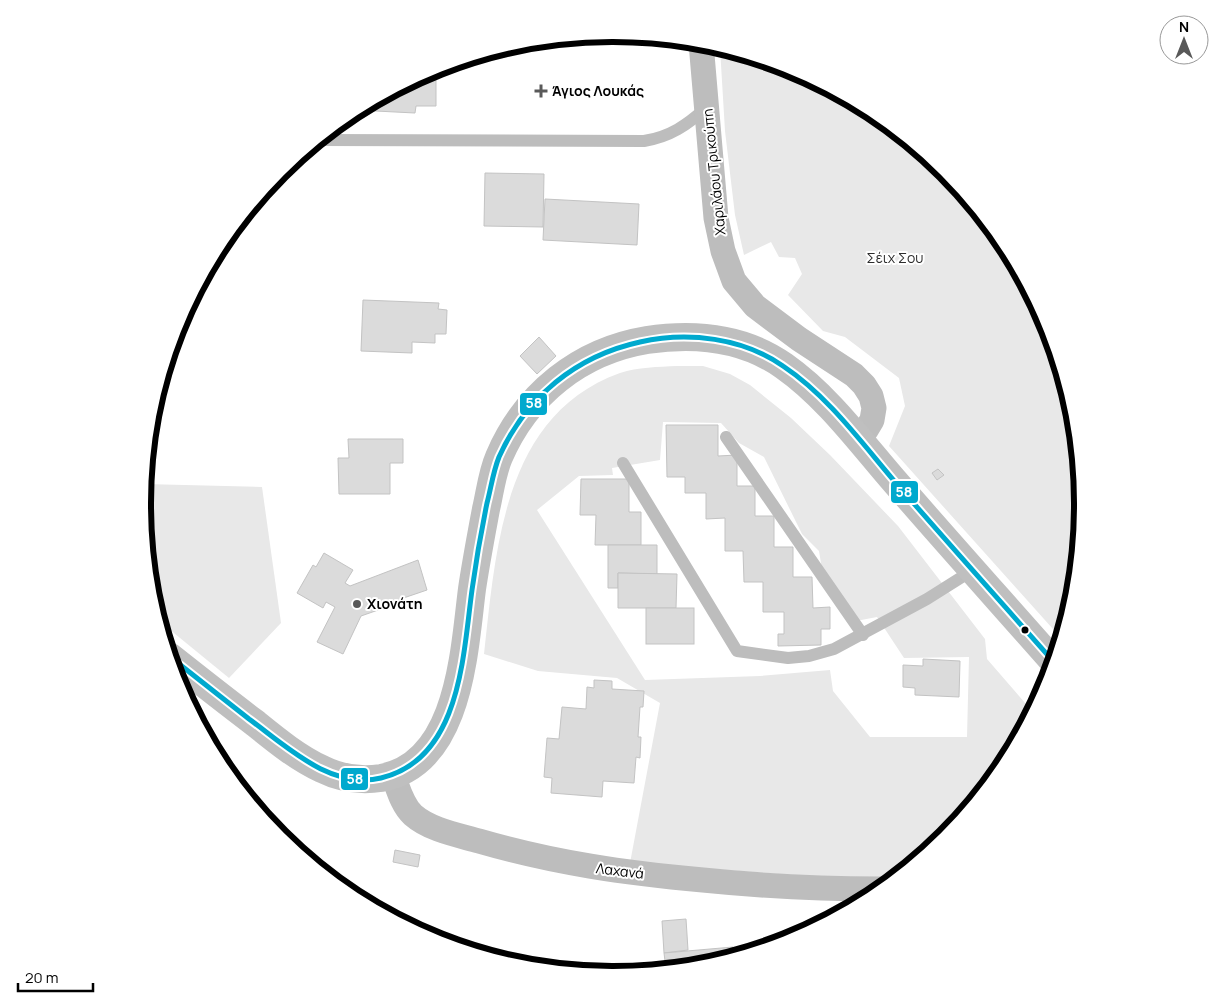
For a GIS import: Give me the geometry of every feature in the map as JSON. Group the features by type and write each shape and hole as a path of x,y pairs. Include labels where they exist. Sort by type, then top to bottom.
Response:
{"main road":[{"path":"180,665 265,732 321,769 357,779 393,775 408,767 424,753 441,730 455,697 491,483 496,464 514,428 549,385 580,363 622,345 683,337 712,338 754,350 785,366 822,399 857,436 882,467 1048,655"}],"street":[{"name":"Χαριλάου Τρικούπη","path":"702,51 716,218 723,251 734,281 755,306 799,340 854,375 864,385 871,396 874,408 872,420 866,430 857,436"},
{"name":"Λαχανά","path":"393,775 407,808 415,817 424,822 473,839 556,861 653,876 746,884 830,889 866,889"}],"lane":[{"path":"329,140 644,141 676,131 707,108"},
{"path":"726,438 862,635"},
{"path":"623,463 737,650 788,658 834,649 928,599 973,570"}],"green space":[{"name":"Σέιχ Σου","path":"720,55 789,78 843,104 868,120 916,157 938,178 959,200 996,248 1026,300 1049,356 1065,414 1070,444 1074,504 1073,534 1065,594 1055,632 889,446 905,406 899,378 845,337 823,331 788,295 802,274 795,258 779,257 771,242 744,255 735,215 725,131"},
{"path":"703,366 730,374 750,385 791,418 830,455 898,526 985,639 987,659 1027,705 1012,735 996,760 959,808 916,851 878,881 630,863 660,703 617,678 538,671 484,654 501,530 513,490 529,453 551,420 581,393 620,373 641,368","holes":["663,422 721,423 739,443 764,457 802,534 819,551 823,575 856,621 877,617 904,658 969,657 967,737 870,737 833,691 830,670 760,676 645,680 537,510 579,476 613,475 612,468 660,460"]},
{"path":"151,484 262,487 281,623 229,678 167,628 154,564 151,534"}],"building":[{"path":"436,78 436,106 416,106 415,113 370,111 408,90"},
{"path":"485,173 544,174 543,227 484,226"},
{"path":"545,199 639,204 637,245 543,240"},
{"path":"363,300 439,303 438,309 447,310 446,334 435,334 435,343 412,342 412,353 361,351"},
{"path":"539,337 556,356 537,374 520,356"},
{"path":"666,425 718,425 718,456 737,455 737,486 755,486 755,516 774,516 774,547 793,547 793,577 812,577 813,608 830,607 830,629 821,629 821,645 778,646 778,634 784,634 784,612 763,612 763,582 744,582 743,551 725,551 725,518 706,519 706,493 685,493 685,477 667,477"},
{"path":"348,439 403,439 403,463 390,463 390,494 339,494 338,458 349,458"},
{"path":"938,469 944,475 937,480 932,473"},
{"path":"581,479 629,479 629,512 641,512 641,545 595,545 596,515 580,515"},
{"path":"608,545 657,545 657,574 618,573 618,588 608,588"},
{"name":"Χιονάτη","path":"324,553 353,570 345,583 350,586 418,560 427,590 380,606 381,609 361,616 343,654 317,642 335,607 326,602 323,608 297,593 313,565 316,567"},
{"path":"618,573 677,574 676,608 618,608"},
{"path":"646,608 694,608 694,644 646,644"},
{"path":"923,659 960,661 959,697 915,695 915,688 903,687 903,665 923,666"},
{"path":"594,680 612,681 612,689 644,691 643,707 640,707 638,737 641,737 640,758 636,757 634,783 603,781 602,797 551,793 552,778 544,777 547,738 559,739 562,707 586,709 587,687 594,688"},
{"path":"395,850 420,855 418,867 393,862"},
{"path":"686,919 688,950 664,953 662,921"},
{"path":"733,947 733,949 702,957 665,963 664,953"}],"transit line":[{"name":"58","path":"180,664 294,753 327,772 344,778 362,780 381,778 408,767 428,750 443,727 453,701 465,644 475,568 487,503 499,457 510,435 539,398 574,369 595,357 617,348 640,342 677,337 714,339 751,349 783,366 815,391 843,420 1048,655"}],"place":[{"name":"Άγιος Λουκάς","path":"541,91"},
{"name":"Χιονάτη","path":"357,604"}]}
